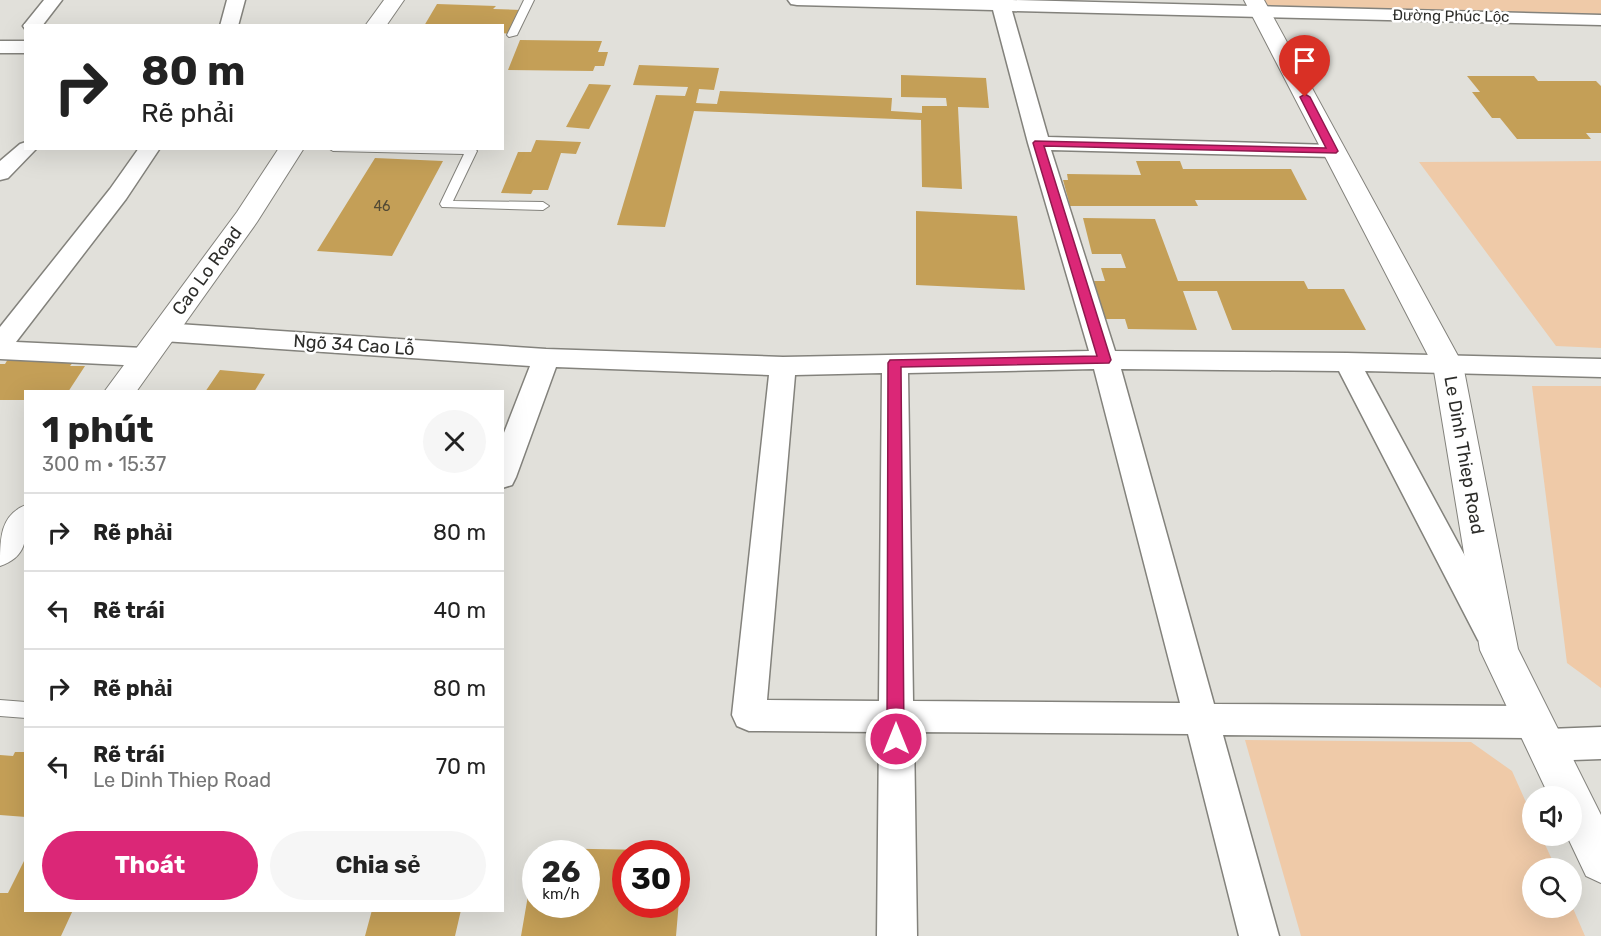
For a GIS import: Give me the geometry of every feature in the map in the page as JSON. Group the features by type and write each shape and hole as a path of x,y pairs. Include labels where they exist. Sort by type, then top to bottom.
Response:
{"street":[{"path":"34,24 53,0"},
{"path":"230,24 236,0"},
{"path":"376,24 394,0"},
{"name":"Đường Phúc Lộc","path":"797,0 1001,5 1257,5 1601,20"},
{"path":"1001,5 1038,143 1105,360 1199,719 1259,936"},
{"name":"Le Dinh Thiep Road","path":"1257,5 1448,365 1499,650 1565,786"},
{"path":"1038,143 1333,151"},
{"path":"0,173 25,150"},
{"path":"0,345 118,194 149,150"},
{"name":"Cao Lo Road","path":"120,390 248,216 291,150"},
{"name":"Ngõ 34 Cao Lỗ","path":"163,332 546,358 783,366 1105,360 1347,362 1601,368"},
{"path":"0,350 144,357"},
{"path":"504,472 546,358"},
{"path":"1347,362 1499,650"},
{"path":"895,363 897,936"},
{"path":"783,366 749,715 1199,719 1540,733 1601,743"},
{"path":"1582,822 1601,861"}],"lane":[{"path":"512,35 529,0"},
{"path":"425,150 471,151 446,204 543,206"},
{"path":"0,708 24,710"}],"shaded area":[{"path":"1258,0 1601,0 1601,19 1259,11"},
{"path":"1601,161 1601,348 1556,346 1419,162"},
{"path":"1532,386 1601,386 1601,688 1567,663"},
{"path":"1245,740 1471,742 1512,771 1522,793 1522,846 1546,846 1551,858 1522,858 1522,918 1577,918 1585,936 1301,936"}],"building":[{"path":"437,4 496,6 493,9 521,10 511,34 504,33 504,24 425,24"},
{"path":"520,40 602,41 598,52 608,52 604,66 595,66 593,71 508,70"},
{"path":"639,65 719,68 714,90 699,89 696,103 717,104 720,91 892,98 891,111 922,113 922,106 947,106 946,98 901,97 901,75 986,78 989,108 958,107 962,189 922,187 921,120 694,111 665,227 617,225 656,95 685,96 688,87 633,85"},
{"path":"1467,76 1534,76 1538,81 1596,81 1601,86 1601,133 1586,133 1591,139 1517,139 1500,118 1492,118 1472,92 1480,92"},
{"path":"589,84 611,85 589,129 566,127"},
{"path":"536,140 581,142 576,154 561,153 548,190 533,190 531,194 501,193 518,152 531,152"},
{"path":"375,158 443,161 392,256 317,251"},
{"path":"1136,161 1180,161 1183,169 1291,169 1307,200 1195,200 1198,206 1070,206 1063,180 1068,180 1067,174 1141,175"},
{"path":"916,211 1017,216 1025,290 916,285"},
{"path":"1083,218 1155,219 1178,281 1304,281 1308,289 1344,289 1366,330 1232,330 1217,291 1183,291 1197,330 1128,329 1125,319 1105,319 1094,281 1105,281 1101,268 1126,268 1121,254 1092,254"},
{"path":"8,359 75,360 70,366 85,366 69,390 24,390 24,400 0,400 0,364 5,364"},
{"path":"220,370 265,374 255,390 206,390"},
{"path":"15,752 24,752 24,817 0,815 0,755 13,756"},
{"path":"600,849 612,849 612,918 678,918 676,936 521,936 524,918 600,918"},
{"path":"24,861 24,912 72,912 61,936 0,936 0,893 8,893"},
{"path":"371,912 461,912 455,936 365,936"}],"route":[{"path":"896,739 893,379 895,363 1105,360 1038,143 1333,151 1305,97"}]}
